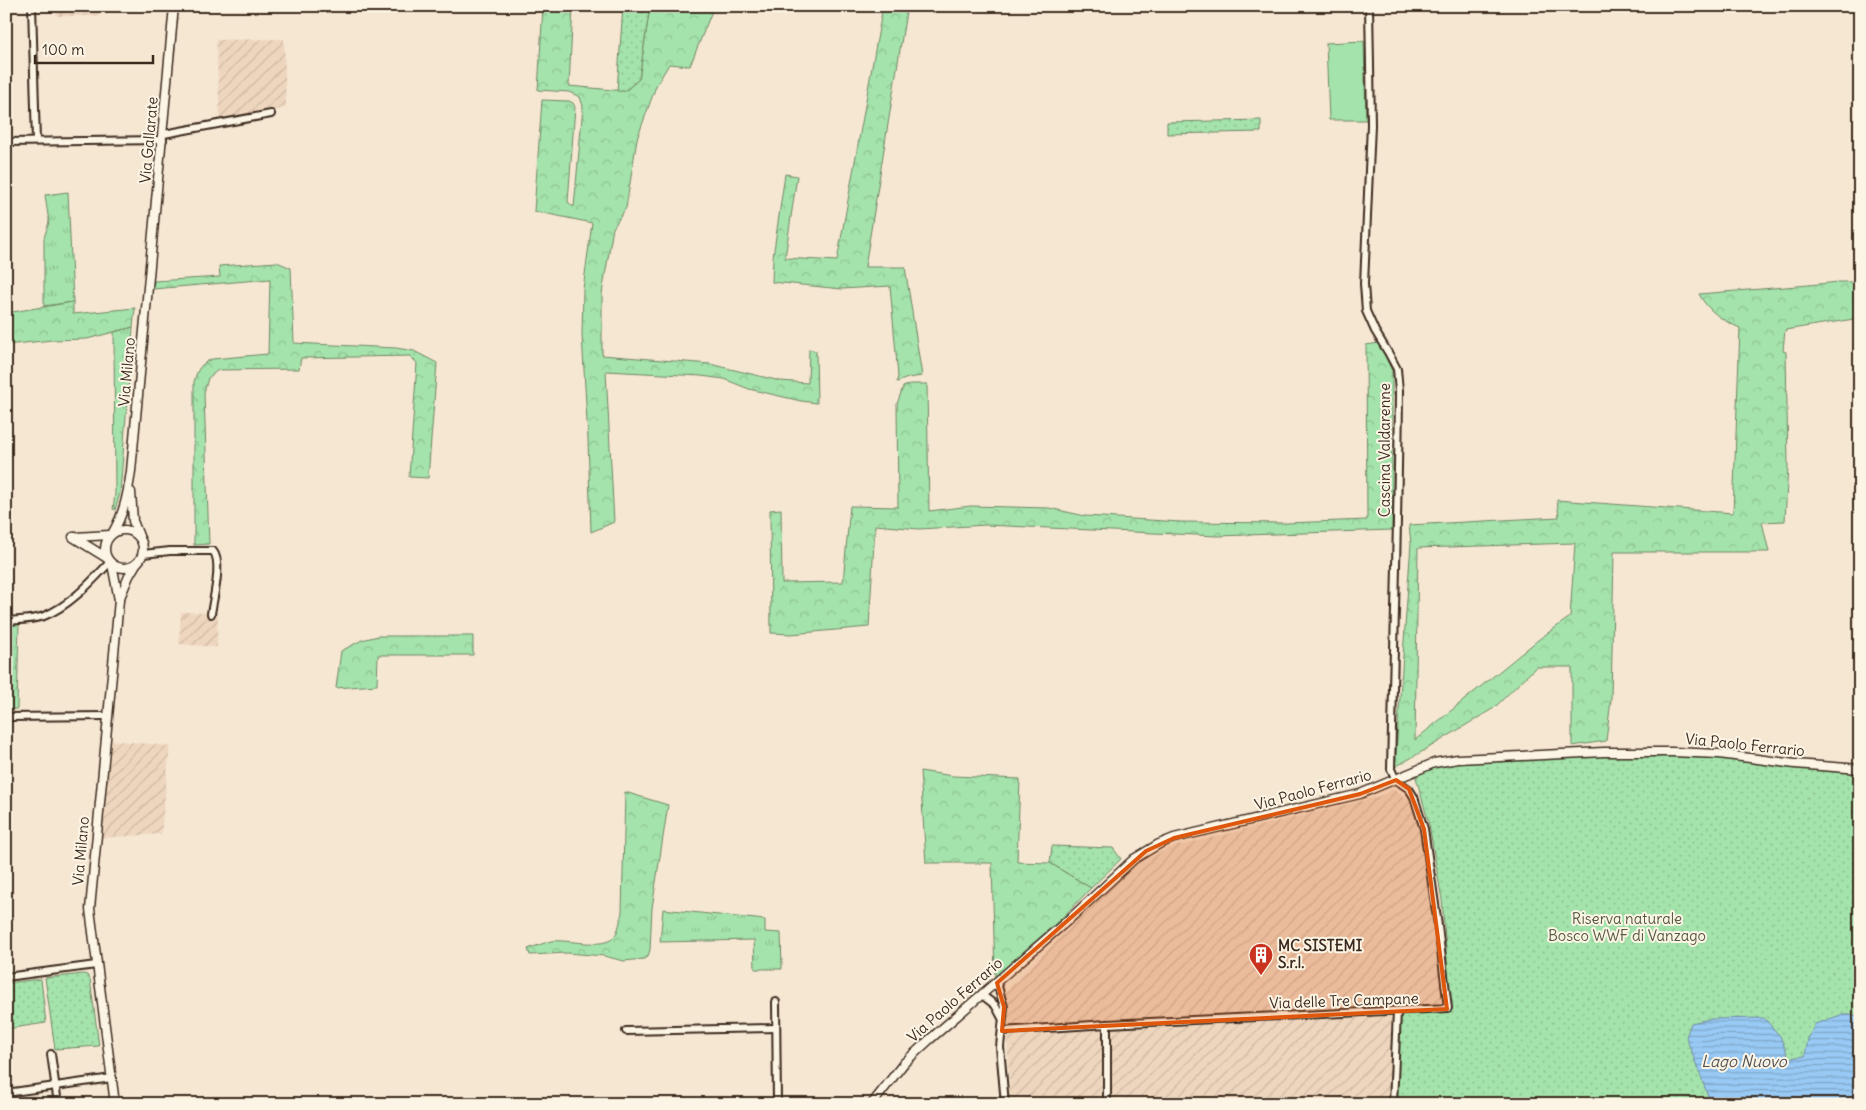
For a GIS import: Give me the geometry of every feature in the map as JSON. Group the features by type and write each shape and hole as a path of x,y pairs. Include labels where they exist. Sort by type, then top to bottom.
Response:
{"street":[{"path":"32,6 36,141"},
{"name":"Via Gallarate","path":"150,276 174,6"},
{"name":"Cascina Valdarenne","path":"1369,6 1371,125 1364,284 1370,320 1397,369 1399,391 1398,542 1391,769 1396,780"},
{"path":"6,142 163,137 271,114"},
{"name":"Via Milano","path":"111,534 122,515 127,498 150,276"},
{"name":"Via Milano","path":"131,471 131,506 133,521 139,536"},
{"path":"121,530 128,530 139,536 142,542 143,554 136,564 124,568 73,537 111,534 121,530"},
{"path":"110,561 105,547 111,534"},
{"path":"143,554 170,551 212,551 217,559 211,614"},
{"path":"6,621 32,619 44,616 57,609 80,591 110,561"},
{"name":"Via Milano","path":"110,561 119,600"},
{"name":"Via Milano","path":"115,1104 90,909 119,600 136,564"},
{"path":"6,717 108,716"},
{"name":"Via Paolo Ferrario","path":"872,1104 904,1063 1074,915 1134,859 1159,844 1174,838 1360,794 1434,763 1458,760 1604,752 1719,754 1795,764 1860,769"},
{"name":"Via delle Tre Campane","path":"1002,1031 1107,1024 1447,1009 1438,918 1424,829 1414,797 1409,790 1396,780"},
{"path":"6,977 96,965"},
{"path":"997,982 1003,1000 1000,1047 1005,1104"},
{"path":"982,996 995,1005 1002,1018"},
{"path":"776,1002 778,1104"},
{"path":"1393,1104 1397,1011"},
{"path":"1107,1024 1107,1104"},
{"path":"626,1031 776,1028"},
{"path":"51,1054 58,1104"},
{"path":"6,1093 112,1078"}],"highlighted area":[{"path":"1396,780 1409,789 1424,829 1447,1009 1002,1031 1004,1007 997,983 1146,851 1174,838 1360,794"}],"shaded area":[{"path":"56,6 98,6 98,16 57,16"},
{"path":"284,39 286,108 220,121 216,40"},
{"path":"181,612 218,613 217,647 179,644"},
{"path":"109,740 170,746 161,834 98,838"},
{"path":"1394,789 1414,803 1421,827 1443,1000 1447,1015 1396,1104 1010,1104 1005,992 1131,867 1169,848 1377,797"}],"green space":[{"path":"543,6 573,6 569,86 625,91 639,79 650,6 714,6 690,66 669,64 656,86 637,139 626,208 613,228 602,294 602,355 710,364 780,381 808,383 809,349 816,351 817,403 749,389 724,379 606,371 614,522 591,532 582,335 583,289 592,223 534,211 542,100 569,101 575,107 568,202 574,207 583,106 580,97 569,92 538,90"},
{"path":"623,6 650,6 639,79 625,91 617,91"},
{"path":"883,6 907,6 865,267 905,267 922,376 897,382 890,286 842,289 772,282 773,257 785,174 797,176 785,258 837,261"},
{"path":"1364,41 1366,120 1329,120 1326,43"},
{"path":"1261,120 1261,132 1167,134 1167,122"},
{"path":"68,192 73,302 44,306 44,238 49,222 45,195"},
{"path":"277,262 291,268 294,343 396,348 414,351 437,363 428,478 409,477 417,363 410,356 301,358 299,369 218,370 208,378 204,393 209,544 194,545 195,378 202,365 212,359 268,354 270,279 153,289 154,281 220,277 219,266"},
{"path":"1839,282 1860,282 1860,318 1785,330 1783,351 1786,352 1788,465 1785,521 1762,522 1769,552 1614,552 1611,700 1606,741 1572,746 1572,667 1536,667 1494,708 1395,767 1411,543 1409,525 1559,517 1557,500 1733,513 1740,328 1717,315 1707,306 1699,294","holes":["1575,543 1570,617 1538,640 1415,740 1418,548"]},
{"path":"73,302 73,314 135,308 133,327 87,339 52,340 6,345 6,313"},
{"path":"133,327 120,493 115,510 113,509 115,494 114,332"},
{"path":"1379,343 1392,371 1392,530 1217,536 986,525 919,529 875,525 869,627 791,634 771,633 770,510 781,509 782,583 843,582 850,506 898,507 897,404 903,387 911,384 927,384 929,511 971,506 1049,508 1085,516 1181,522 1286,523 1367,520 1366,345"},
{"path":"19,623 17,709 6,709 6,625"},
{"path":"378,636 473,636 473,655 378,655 377,685 336,688 341,651 362,640"},
{"name":"Riserva naturale Bosco WWF di Vanzago","path":"1691,753 1860,767 1860,1104 1394,1104 1398,1012 1451,1011 1442,900 1429,824 1414,770 1476,759"},
{"path":"920,771 953,776 1020,779 1017,862 1050,863 1091,888 1061,919 995,977 992,863 926,863"},
{"path":"625,792 668,805 652,908 648,956 644,959 624,961 604,956 567,953 530,955 528,949 551,941 601,943 613,938 617,933 622,912"},
{"path":"1052,846 1113,848 1121,859 1091,888 1050,863"},
{"path":"663,909 765,920 765,932 781,933 782,969 755,969 754,940 660,942"},
{"path":"87,975 90,979 99,1046 55,1049 45,978"},
{"path":"41,979 46,1023 6,1029 6,983"}],"water":[{"name":"Lago Nuovo","path":"1841,1015 1860,1015 1860,1104 1711,1104 1686,1037 1691,1023 1710,1019 1764,1018 1780,1036 1789,1058 1805,1056 1808,1039 1815,1024"}],"place":[{"name":"MC SISTEMI S.r.l.","path":"1261,976"}]}
